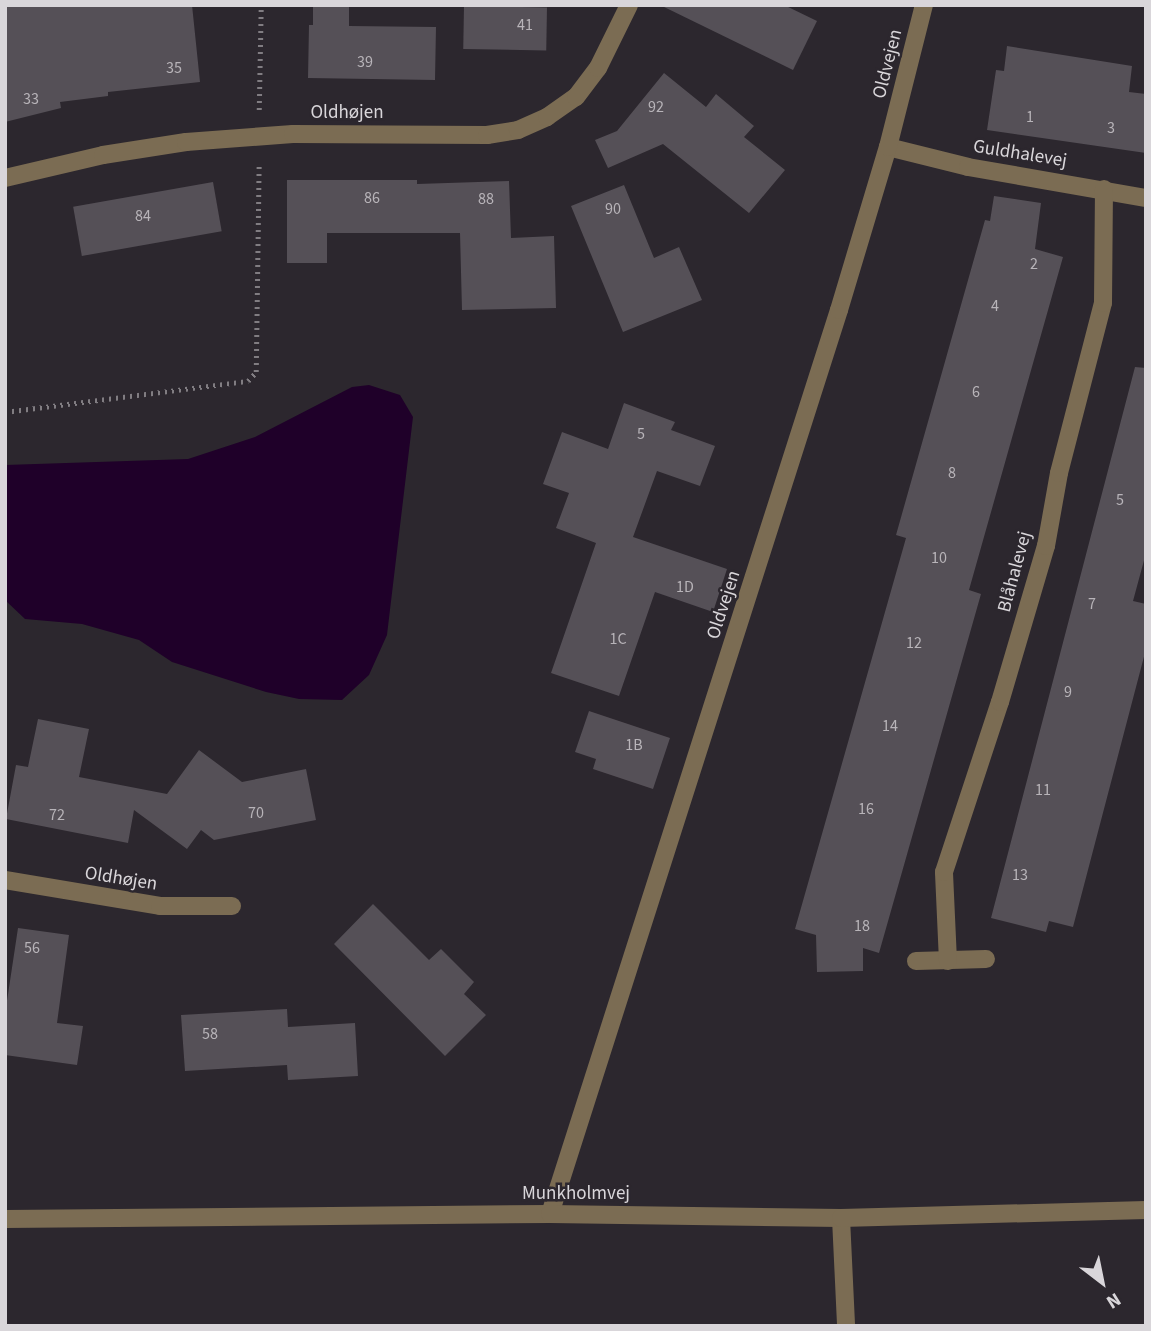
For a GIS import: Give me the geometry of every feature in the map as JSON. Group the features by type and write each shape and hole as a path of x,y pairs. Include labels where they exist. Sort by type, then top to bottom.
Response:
{"street":[{"name":"Oldhøjen","path":"5,178 136,149 259,136 487,135 518,130 547,117 576,97 598,68 629,5"},
{"name":"Oldvejen","path":"550,1214 739,625 888,146 924,5"},
{"name":"Guldhalevej","path":"888,146 968,167 1146,198"},
{"name":"Blåhalevej","path":"948,961 944,872 1000,702 1045,546 1059,473 1103,303 1104,189"},
{"name":"Oldhøjen","path":"5,880 160,906 232,906"},
{"path":"916,961 986,959"},
{"name":"Munkholmvej","path":"5,1219 550,1214 841,1218 1146,1210"},
{"path":"841,1218 846,1326"}],"path":[{"path":"5,412 247,381 256,372 261,5"}],"shaded area":[{"path":"369,385 400,395 413,417 387,635 369,675 342,700 299,699 266,692 172,662 139,640 82,624 25,619 5,600 5,465 188,459 255,437 352,387"}],"building":[{"path":"5,5 192,5 200,82 108,92 108,96 60,102 61,108 5,122"},
{"path":"313,5 349,5 349,26 436,27 435,80 308,78 309,25 313,25"},
{"path":"660,5 784,5 817,21 793,70"},
{"path":"464,6 547,7 546,50 463,49"},
{"path":"1007,46 1132,66 1129,92 1146,94 1146,153 987,130 996,70 1004,71"},
{"path":"664,73 706,107 716,94 754,126 744,137 785,170 749,213 663,144 608,168 595,140 617,131"},
{"path":"287,180 417,180 417,184 509,181 511,238 554,236 556,308 462,310 460,233 327,233 327,263 287,263"},
{"path":"213,182 222,231 82,256 73,207"},
{"path":"624,185 654,258 679,247 702,300 623,332 571,206"},
{"path":"994,196 1041,203 1035,249 1063,257 969,590 981,594 879,953 863,948 863,971 817,972 816,935 795,929 906,538 896,535 985,220 990,221"},
{"path":"1135,367 1146,368 1146,553 1133,601 1146,604 1146,649 1073,927 1049,921 1046,932 991,918"},
{"path":"624,403 675,422 671,430 715,446 700,486 657,471 633,537 727,569 713,612 655,592 619,696 551,673 596,543 556,528 569,493 543,484 562,432 608,449"},
{"path":"589,711 670,738 653,789 593,769 596,759 575,752"},
{"path":"38,719 89,729 79,777 167,794 199,750 242,782 306,769 316,820 214,840 201,830 187,849 134,810 128,843 6,819 16,765 28,767"},
{"path":"373,904 429,960 441,949 474,982 464,994 486,1015 445,1056 334,944"},
{"path":"18,928 69,935 57,1023 83,1026 77,1065 5,1055 5,1014"},
{"path":"287,1009 288,1027 355,1023 358,1076 288,1080 287,1065 185,1071 181,1015"}]}
